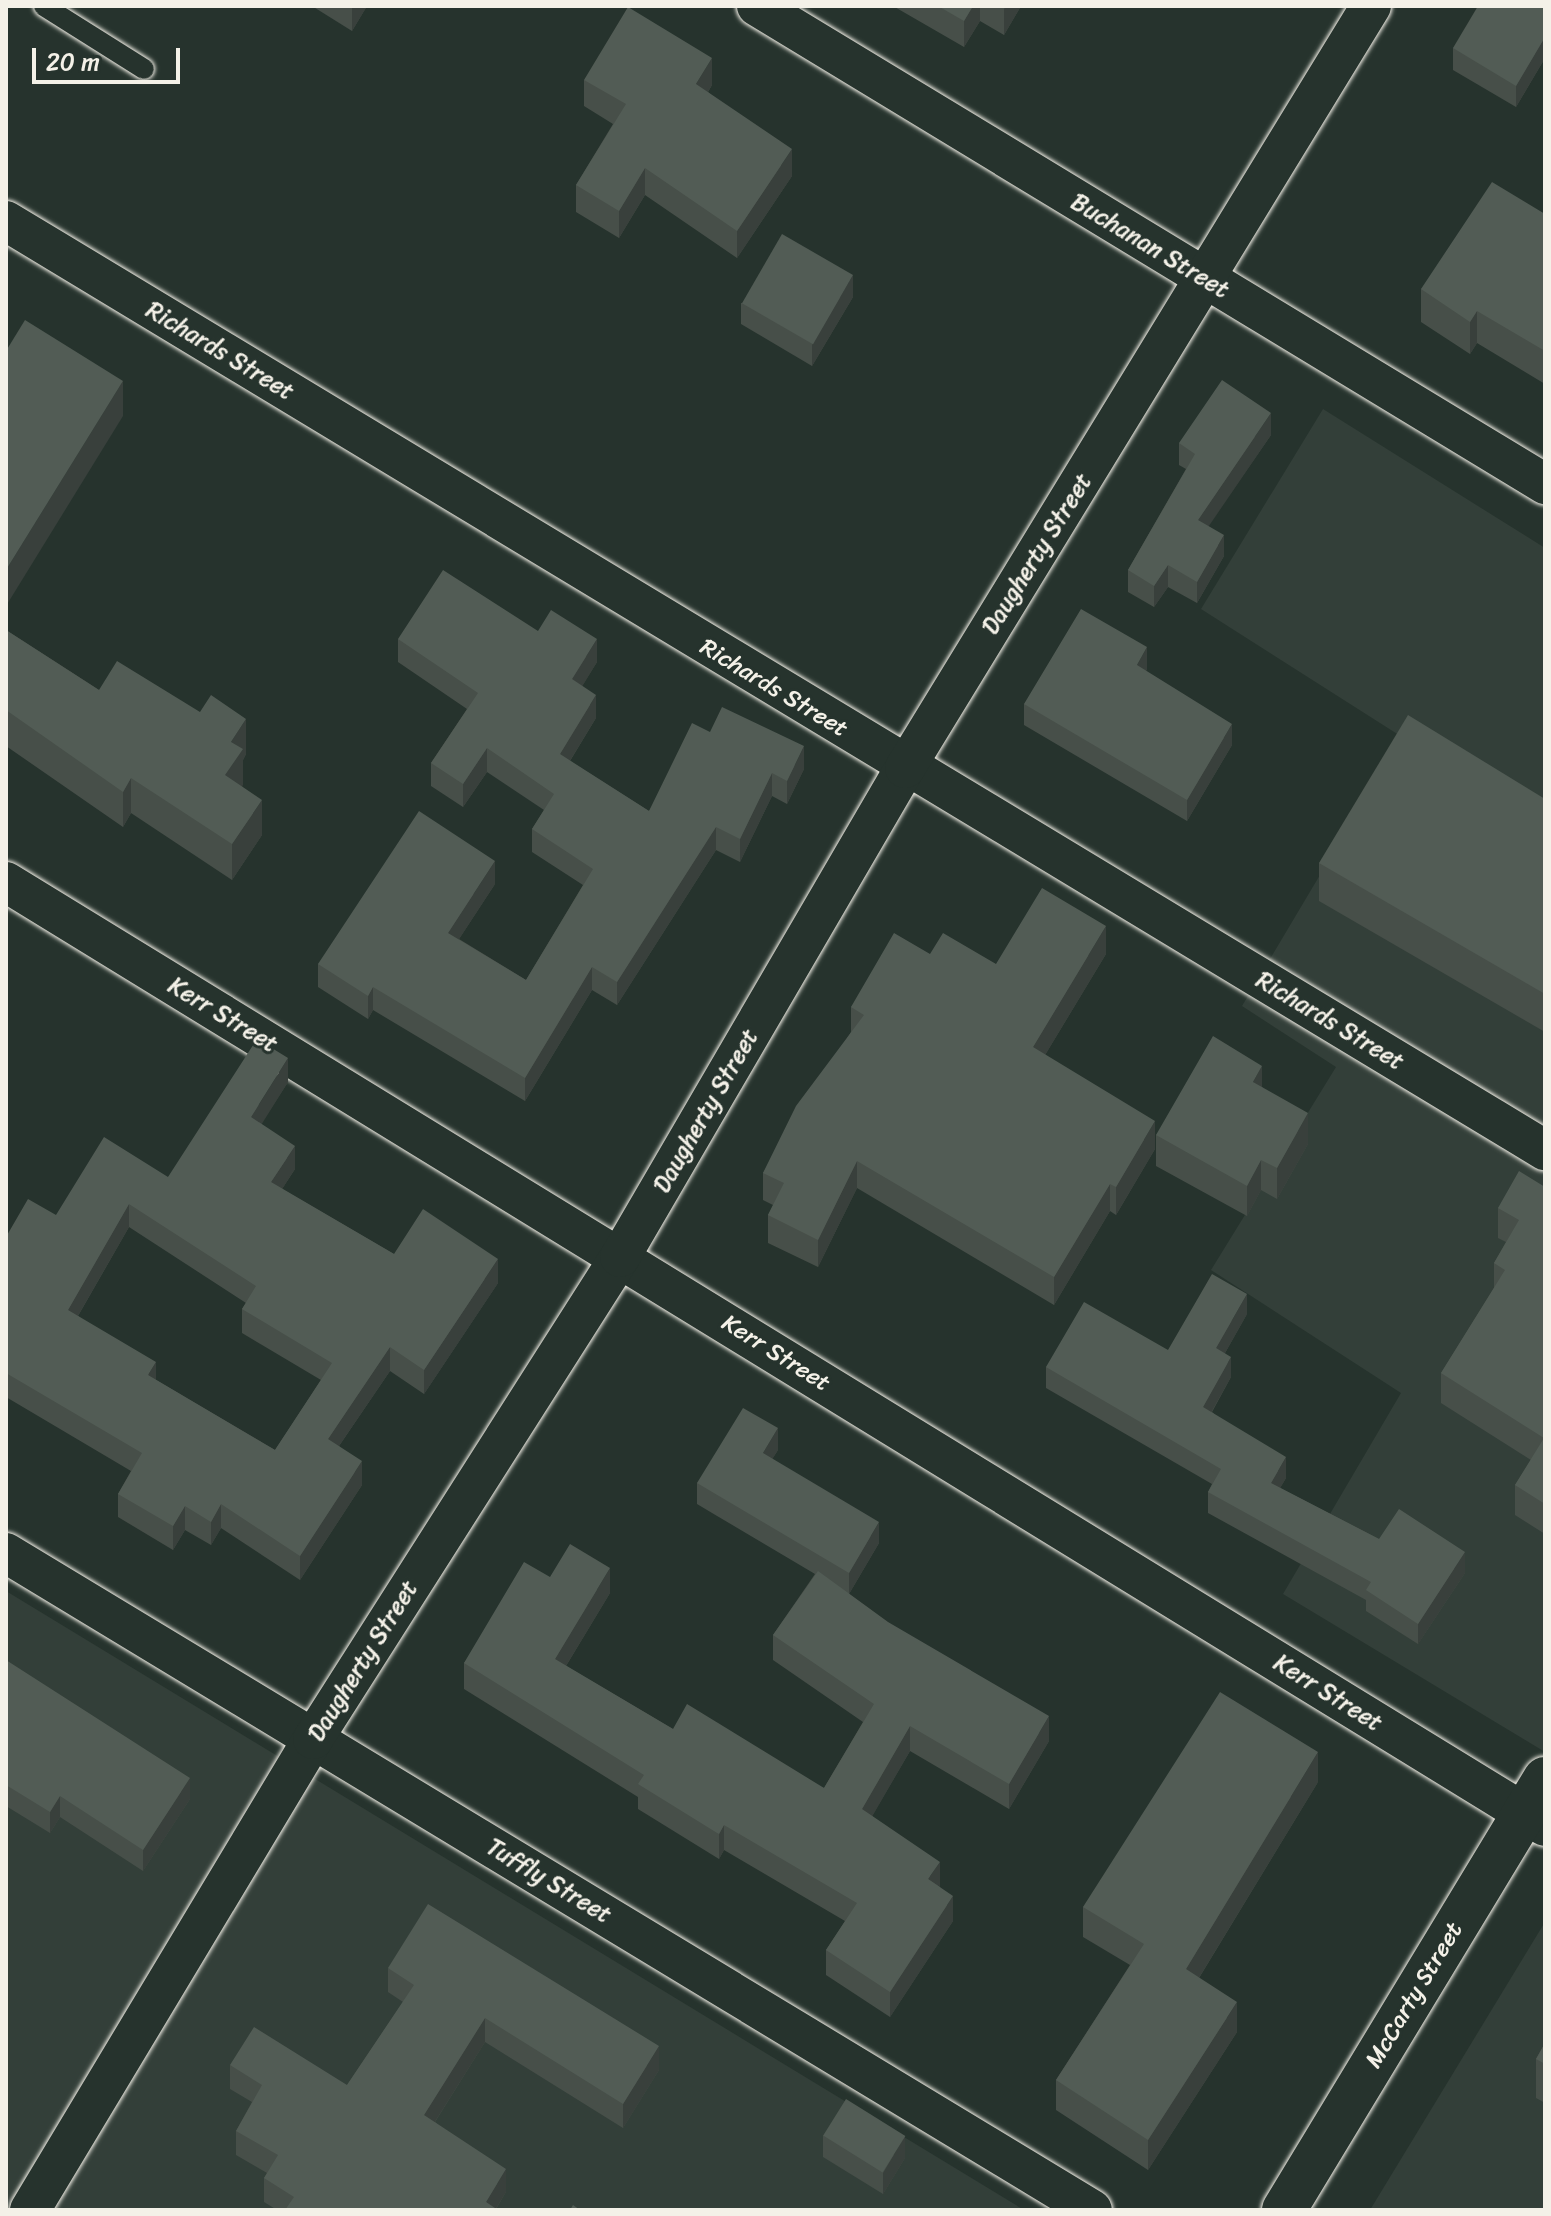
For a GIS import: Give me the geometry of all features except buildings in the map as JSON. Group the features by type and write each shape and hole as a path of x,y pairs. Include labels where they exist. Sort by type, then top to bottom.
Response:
{"main road":[{"name":"McCarty Street","path":"1284,2210 1538,1806"}],"street":[{"name":"Buchanan Street","path":"757,6 1545,484"},
{"name":"Daugherty Street","path":"30,2210 313,1739 620,1257 905,768 1207,280 1371,6"},
{"name":"Richards Street","path":"6,221 905,768 1545,1150"},
{"name":"Kerr Street","path":"6,882 620,1257 1538,1806"},
{"name":"Tuffly Street","path":"6,1553 1092,2210"}],"lane":[{"path":"44,6 144,69"}],"shaded area":[{"path":"1323,409 1545,548 1545,1752 1283,1594 1401,1393 1211,1270 1336,1067 1242,1006 1402,737 1201,609"},
{"path":"6,1591 1024,2210 6,2210"},
{"path":"1545,1922 1545,2210 1370,2210"}]}
